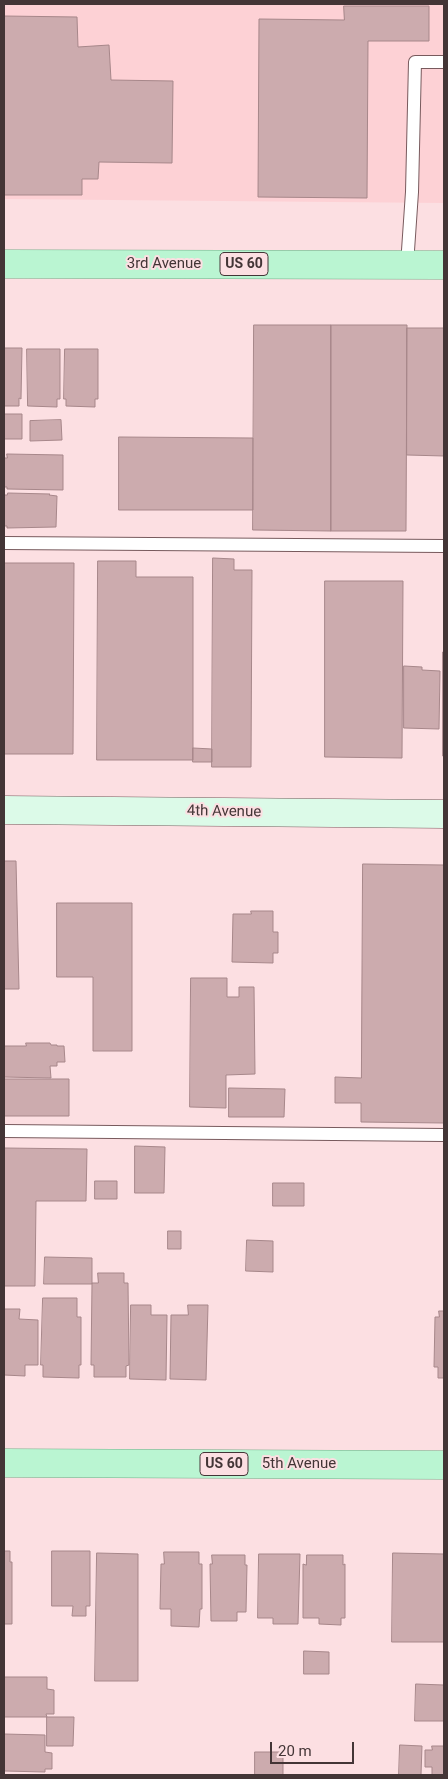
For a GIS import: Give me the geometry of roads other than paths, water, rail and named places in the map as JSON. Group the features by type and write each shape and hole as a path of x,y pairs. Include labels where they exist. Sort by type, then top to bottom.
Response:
{"main road":[{"name":"3rd Avenue","path":"4,264 444,265"},
{"name":"4th Avenue","path":"4,810 444,814"},
{"name":"5th Avenue","path":"4,1463 444,1465"}],"lane":[{"path":"407,265 412,192 415,62 444,62"},
{"path":"4,543 444,546"},
{"path":"4,1130 444,1135"}]}
